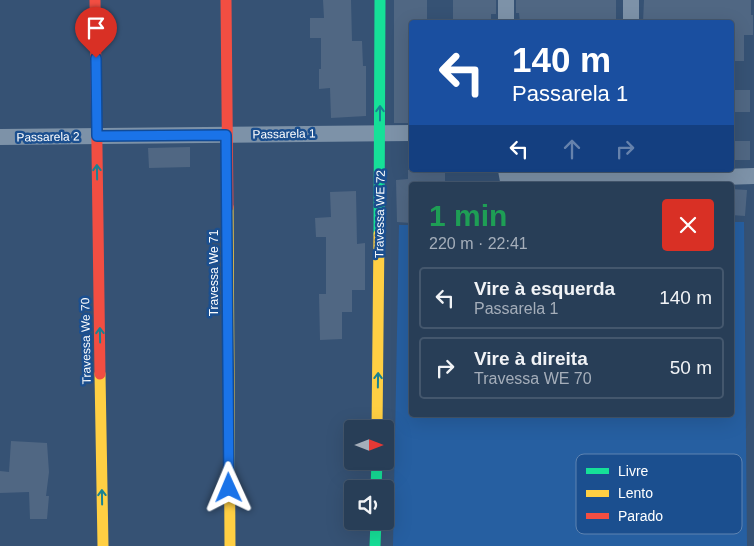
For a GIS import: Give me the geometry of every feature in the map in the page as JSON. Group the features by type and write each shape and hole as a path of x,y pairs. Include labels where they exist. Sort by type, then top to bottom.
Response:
{"street":[{"path":"95,0 97,136"},
{"name":"Travessa We 71","path":"226,0 230,546"},
{"name":"Travessa WE 72","path":"378,420 380,0"},
{"path":"506,0 506,20"},
{"path":"631,0 631,20"},
{"name":"Passarela 1","path":"97,136 409,133"},
{"name":"Passarela 2","path":"0,137 97,136"},
{"name":"Travessa We 70","path":"97,136 102,546"},
{"path":"506,173 508,181 632,175 754,176"},
{"path":"375,546 376,530"}],"shaded area":[{"path":"734,222 744,222 747,546 393,546 399,225 409,225 409,417 734,417"}],"building":[{"path":"323,0 351,0 352,41 362,41 363,66 366,66 366,116 331,118 330,88 319,89 321,38 310,38 310,18 324,18"},
{"path":"394,0 427,0 427,20 409,20 409,123 394,123"},
{"path":"453,0 496,0 496,14 491,14 491,20 453,20"},
{"path":"516,0 616,0 616,20 520,20 519,13 516,13"},
{"path":"644,0 751,0 753,35 744,35 744,61 734,61 734,20 643,20"},
{"path":"734,90 750,90 750,112 734,112"},
{"path":"734,141 750,141 750,160 734,160"},
{"path":"190,147 190,167 149,168 148,148"},
{"path":"408,170 409,172 445,172 445,182 409,182 409,223 397,222 396,180 408,179"},
{"path":"734,189 747,190 745,216 734,215"},
{"path":"356,191 357,244 365,243 365,290 352,290 352,312 342,312 342,339 320,340 319,294 326,294 326,237 316,237 315,218 331,217 330,192"},
{"path":"11,441 47,443 49,472 46,496 49,496 47,519 30,519 29,492 0,493 0,471 9,472"}],"traffic: fast":[{"path":"379,234 380,0"},
{"path":"376,480 377,470"},
{"path":"375,546 376,530"}],"traffic: slow":[{"path":"228,207 230,546"},
{"path":"377,420 379,234"},
{"path":"100,374 103,546"}],"traffic: jam":[{"path":"95,0 100,374"},
{"path":"226,0 228,207"}],"route":[{"path":"96,58 97,136 226,135 229,488"}]}
